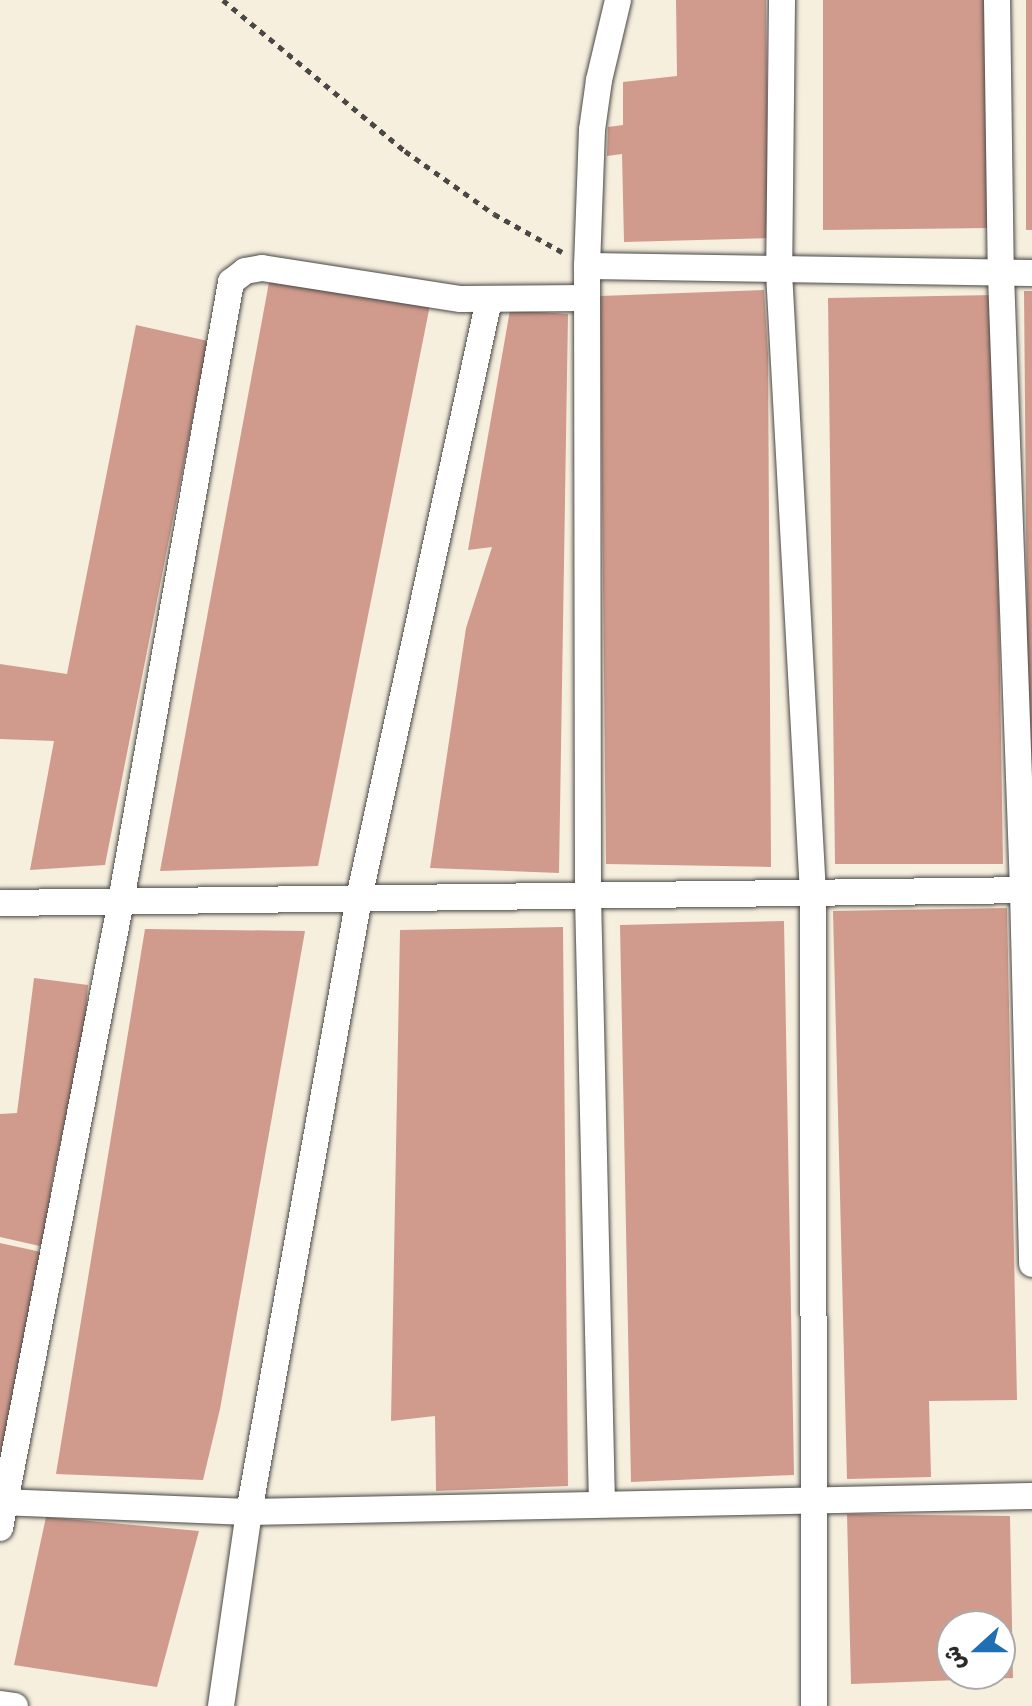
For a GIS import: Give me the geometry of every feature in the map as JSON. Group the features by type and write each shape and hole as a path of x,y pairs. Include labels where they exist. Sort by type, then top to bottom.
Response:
{"street":[{"path":"602,1504 588,895 587,266 592,130 599,80 618,0"},
{"path":"782,0 779,272 813,893 811,1501 814,1706"},
{"path":"997,0 1001,275 1028,890 1032,1264"},
{"path":"587,266 779,272 1032,273"},
{"path":"587,298 489,300 262,268 245,271 231,282 121,901 2,1511 249,1512 1032,1496"},
{"path":"221,1706 249,1512 359,898 489,300"},
{"path":"0,903 1028,890"},
{"path":"0,1704 15,1706"}],"path":[{"path":"223,0 405,151 494,214 587,266"}],"building":[{"path":"676,0 766,0 769,238 624,242 622,154 607,156 608,127 623,125 623,82 677,76"},
{"path":"823,0 989,0 989,228 823,230"},
{"path":"1026,0 1032,0 1032,230 1026,230"},
{"path":"270,277 430,305 318,866 160,871"},
{"path":"764,290 768,354 771,867 606,864 600,296"},
{"path":"1024,291 1032,291 1032,857 1029,857"},
{"path":"994,295 1003,864 835,864 828,298"},
{"path":"510,310 568,314 559,873 430,868 466,628 492,547 468,550"},
{"path":"136,325 208,341 105,865 30,870 54,741 0,739 0,664 67,674"},
{"path":"1007,908 1017,1400 929,1401 931,1477 847,1479 833,911"},
{"path":"784,921 794,1475 631,1482 620,925"},
{"path":"563,927 568,1486 436,1491 435,1416 391,1421 400,930"},
{"path":"145,929 305,931 220,1409 203,1480 56,1474"},
{"path":"34,978 88,985 85,1027 52,1182 44,1247 0,1237 0,1114 17,1113"},
{"path":"0,1243 41,1252 0,1468"},
{"path":"847,1514 1010,1516 1012,1610 936,1610 936,1681 851,1684"},
{"path":"46,1517 199,1531 157,1687 14,1665"}]}
